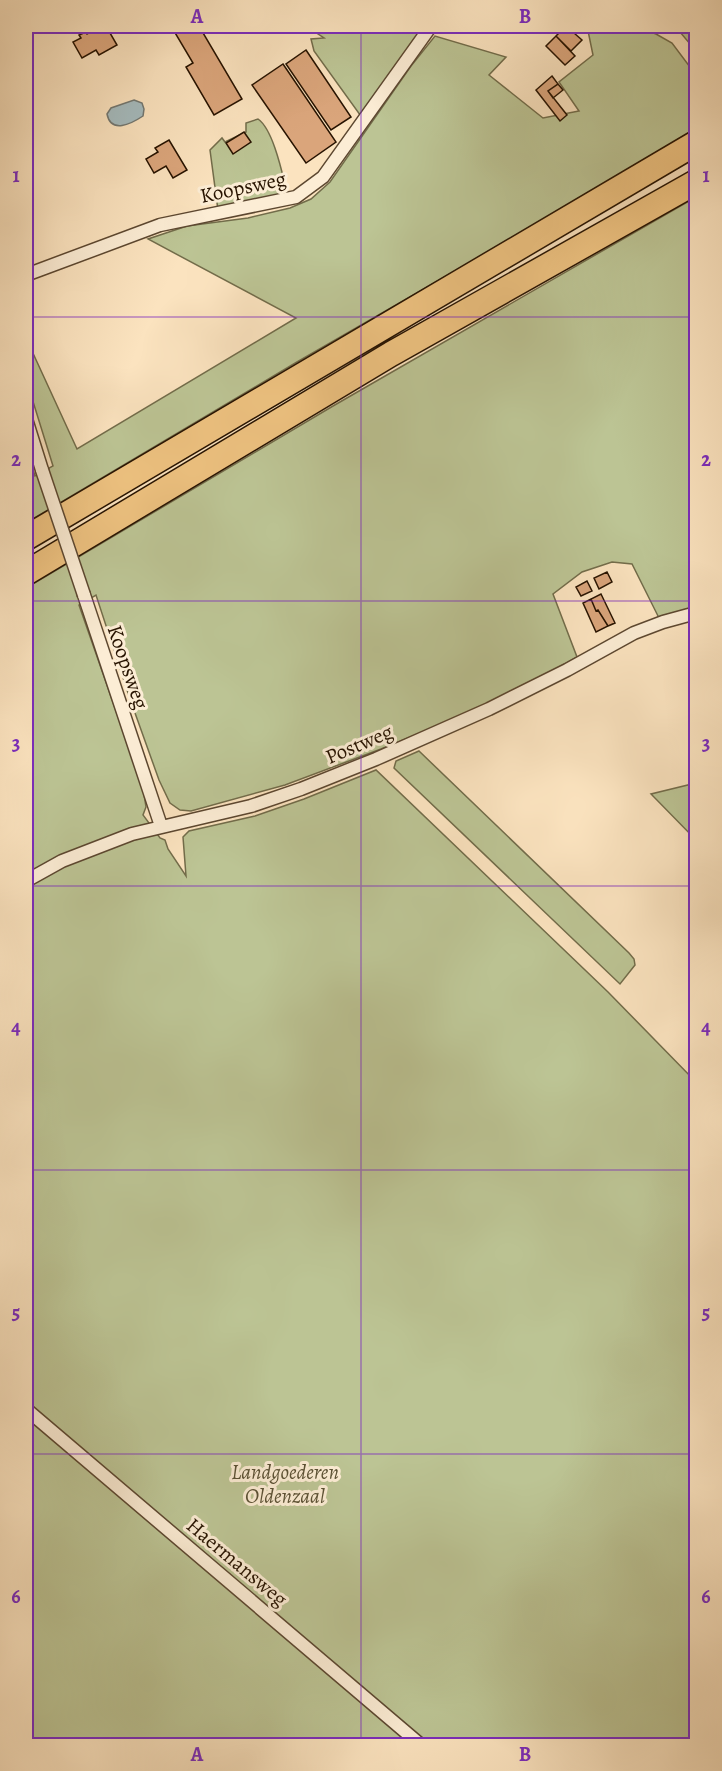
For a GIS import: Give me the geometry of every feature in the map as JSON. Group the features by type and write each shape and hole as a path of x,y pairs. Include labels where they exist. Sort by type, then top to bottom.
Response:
{"highway":[{"path":"26,538 696,143"},
{"path":"26,573 391,354 696,182"}],"street":[{"name":"Koopsweg","path":"26,275 160,225 296,197 323,177 431,26"},
{"name":"Koopsweg","path":"26,418 161,826"},
{"name":"Postweg","path":"26,881 62,861 98,846 161,826 241,809 301,789 376,759 489,709 634,633 696,613"},
{"name":"Haermansweg","path":"26,1409 422,1746"}],"green space":[{"path":"306,26 429,26 363,119 314,51 311,39 324,38"},
{"path":"587,26 635,26 672,43 696,75 696,132 297,362 26,523 26,445 35,476 53,466 26,379 26,338 77,449 296,318 148,239 187,226 248,218 290,208 311,199 330,182 411,66 435,36 506,57 489,75 543,118 579,111 559,82 593,55"},
{"path":"669,26 696,26 696,51 680,32"},
{"path":"258,119 269,133 273,143 288,196 218,210 210,150 222,138 225,142 246,132 246,123"},
{"name":"Landgoederen Oldenzaal","path":"696,197 696,609 659,618 632,564 612,562 582,572 553,594 577,657 544,676 457,718 381,749 285,785 191,811 180,810 170,803 159,780 96,595 79,605 143,788 146,807 143,815 160,838 165,840 168,849 186,876 183,837 189,831 255,816 376,770 608,992 696,1082 696,1745 26,1745 26,588 333,406"},
{"path":"419,751 629,953 635,965 620,984 394,768 396,761"},
{"path":"696,783 696,840 651,794"}],"shaded area":[{"path":"134,100 142,103 143,116 133,122 117,126 109,120 107,114 111,108"}],"building":[{"path":"106,26 117,45 99,55 96,50 82,58 73,42 81,38 79,35 86,32 87,34"},
{"path":"171,26 199,26 242,99 214,115 186,67 193,63"},
{"path":"566,26 582,40 571,51 556,36"},
{"path":"556,36 575,56 565,65 546,46"},
{"path":"306,50 351,117 331,130 286,64"},
{"path":"283,64 336,142 306,163 252,85"},
{"path":"552,76 558,84 548,91 567,115 560,121 536,90"},
{"path":"558,84 563,90 553,98 548,91"},
{"path":"244,132 251,142 233,154 226,143"},
{"path":"169,140 187,170 173,178 166,166 154,173 146,159 158,152 155,148"},
{"path":"607,572 612,582 599,589 594,578"},
{"path":"587,581 592,591 581,596 576,587"},
{"path":"601,594 615,623 608,626 598,610 596,611 591,599"},
{"path":"591,599 596,611 598,610 608,626 596,632 583,603"}]}
